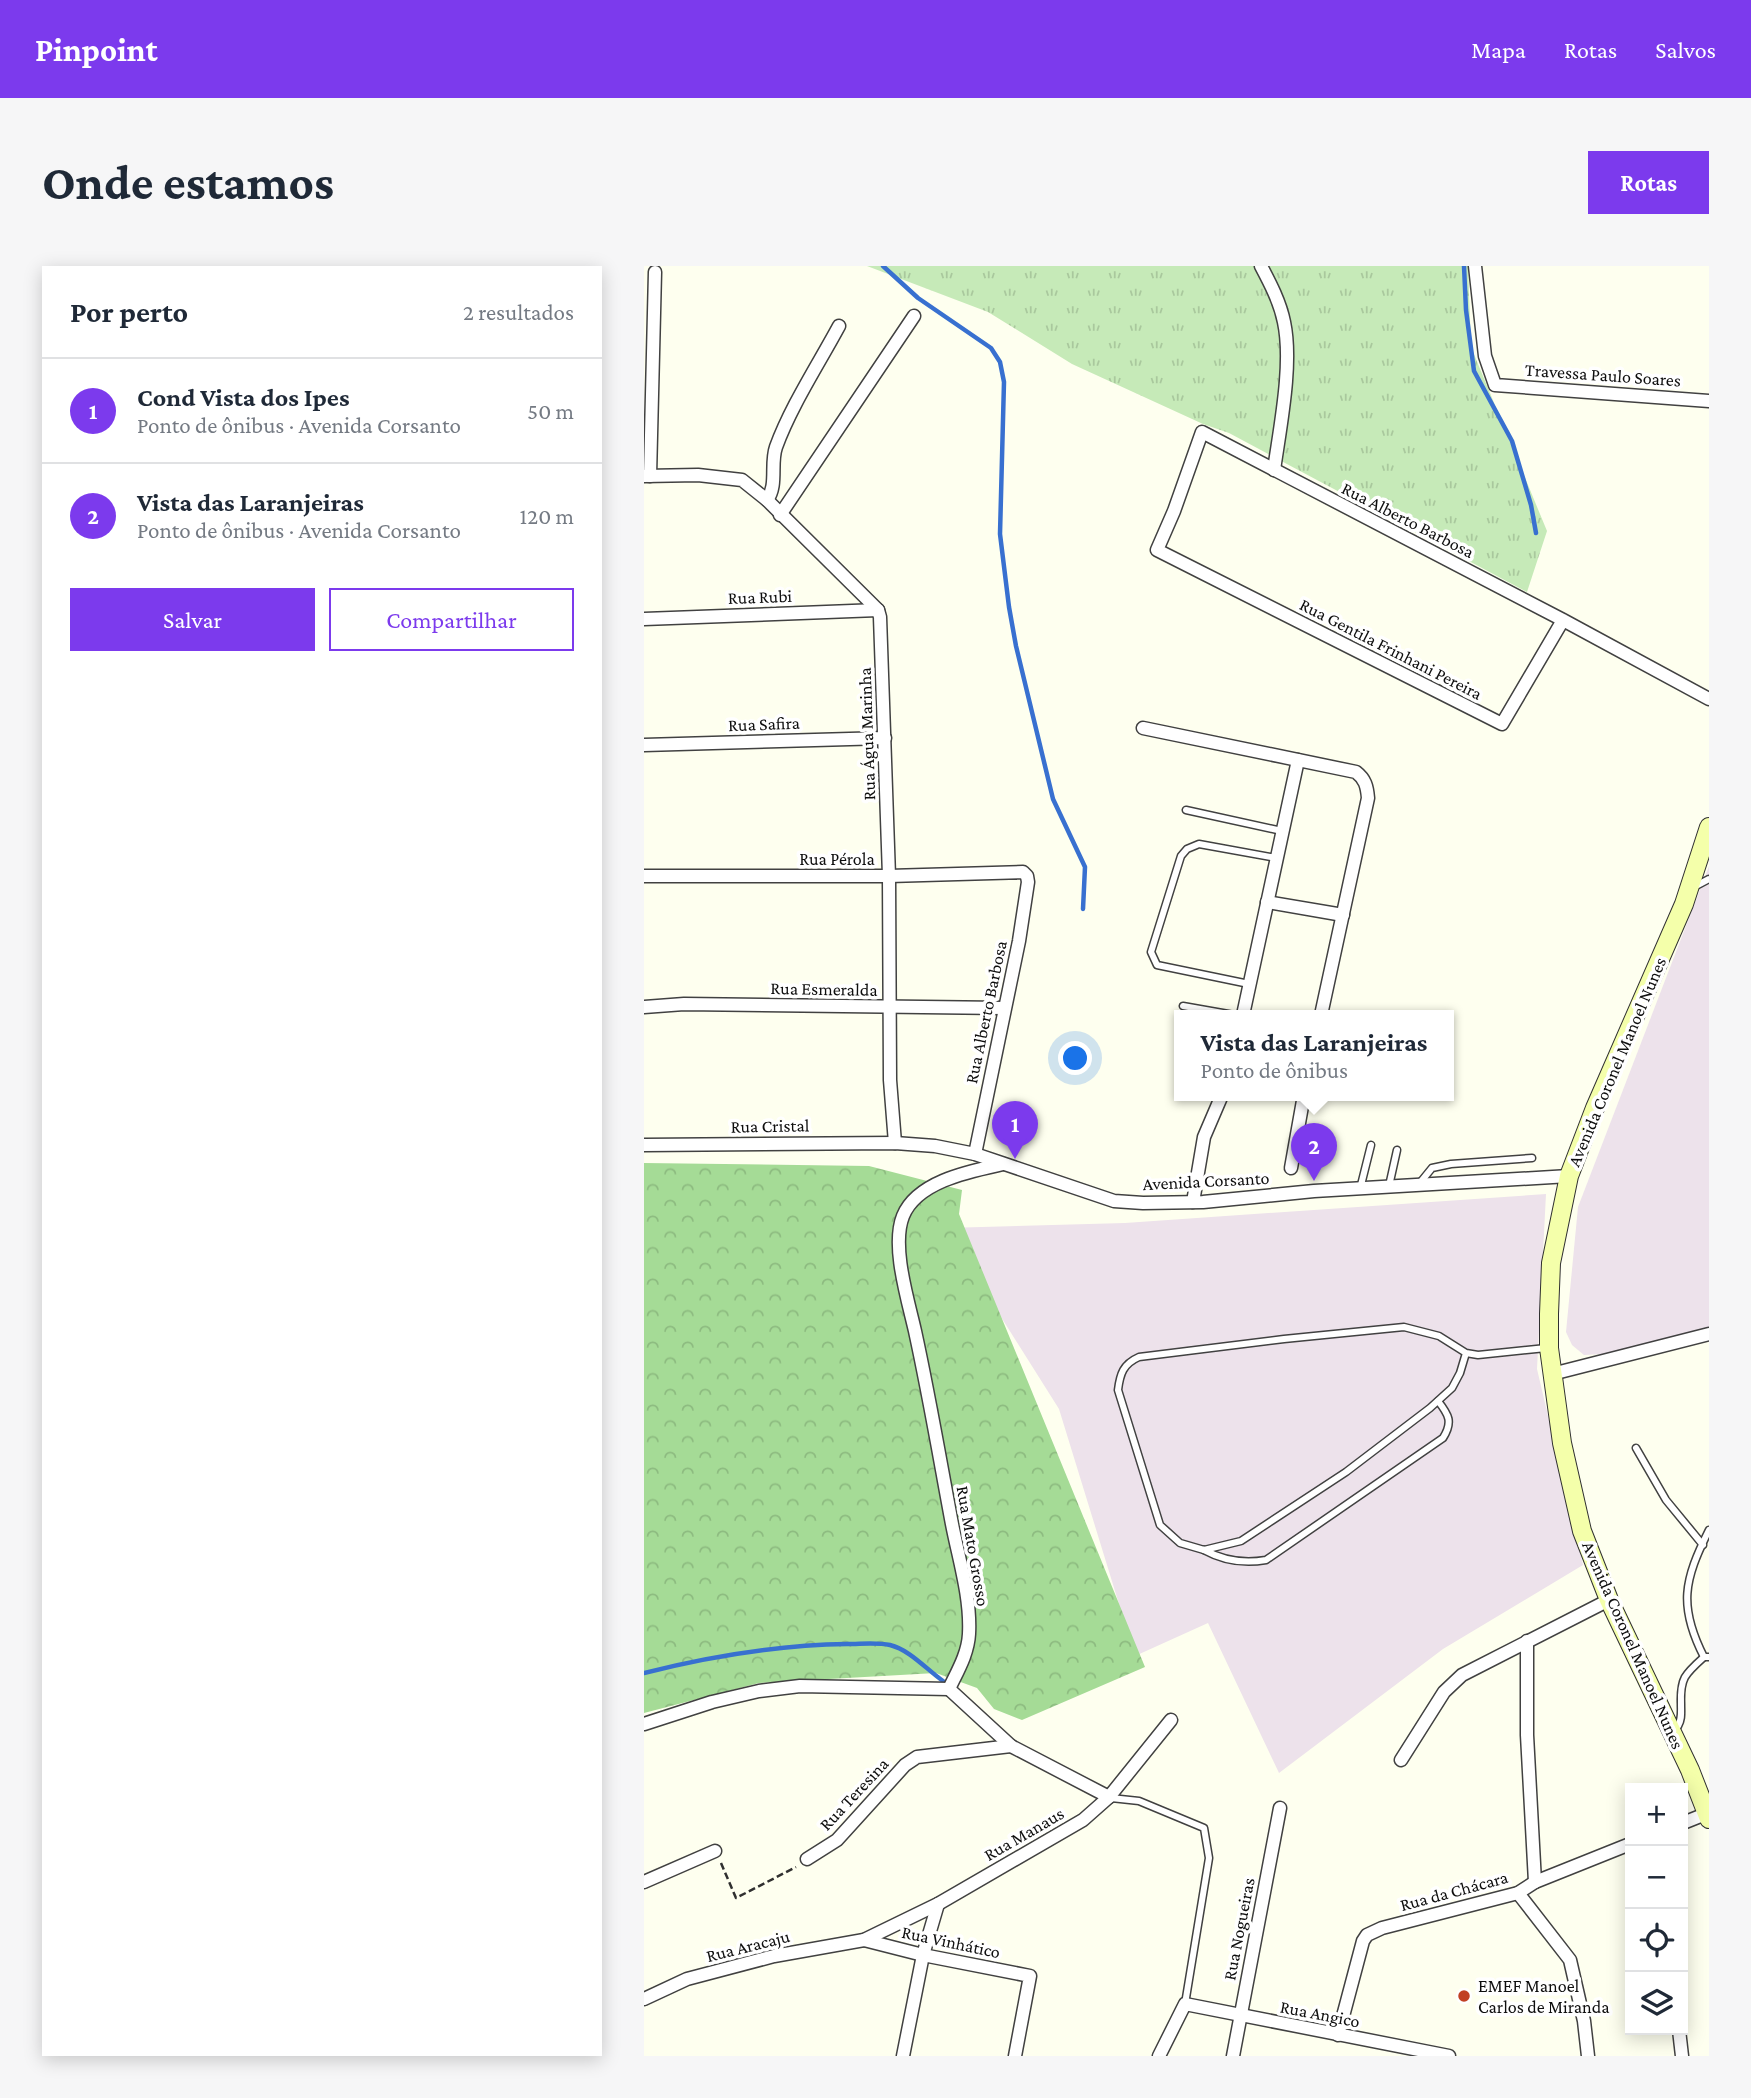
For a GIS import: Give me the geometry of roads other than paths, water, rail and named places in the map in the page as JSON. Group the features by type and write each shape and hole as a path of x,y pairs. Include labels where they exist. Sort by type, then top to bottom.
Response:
{"street":[{"path":"1261,266 1284,322 1287,356 1274,470"},
{"name":"Travessa Paulo Soares","path":"1475,266 1485,356 1495,385 1709,401"},
{"path":"655,272 647,476 698,475 742,480 767,500 878,610"},
{"path":"780,515 914,316"},
{"path":"767,500 771,496 773,483 774,450 839,326"},
{"name":"Rua Alberto Barbosa","path":"1157,550 1202,432 1709,699"},
{"name":"Rua Gentila Frinhani Pereira","path":"1157,550 1502,724 1563,620"},
{"name":"Rua Rubi","path":"644,619 878,610"},
{"name":"Rua Água Marinha","path":"878,610 889,876 890,1080 895,1143"},
{"path":"1143,728 1356,772 1363,778 1368,797 1322,1010"},
{"name":"Rua Safira","path":"644,745 885,738"},
{"path":"1244,1010 1298,760"},
{"name":"Avenida Coronel Manoel Nunes","path":"1708,1816 1609,1600 1582,1531 1562,1443 1549,1348 1551,1264 1569,1176 1595,1108 1689,890 1709,827"},
{"name":"Rua Pérola","path":"644,876 889,876 1016,871 1027,876"},
{"name":"Rua Alberto Barbosa","path":"975,1154 1019,941 1027,876"},
{"path":"1267,902 1343,915"},
{"name":"Rua Esmeralda","path":"644,1007 684,1004 1004,1008"},
{"path":"1193,1202 1204,1137 1219,1101"},
{"path":"1291,1168 1303,1101"},
{"name":"Avenida Corsanto","path":"895,1143 935,1146 975,1154 1114,1201 1143,1203 1193,1202 1569,1176"},
{"name":"Rua Cristal","path":"644,1145 895,1143"},
{"name":"Rua Mato Grosso","path":"949,1689 965,1657 969,1634 965,1590 931,1403 904,1283 899,1239 903,1215 919,1195 952,1177 1003,1164"},
{"path":"1552,1374 1709,1334"},
{"path":"1401,1760 1452,1682 1609,1600"},
{"path":"1527,1641 1527,1735 1535,1882"},
{"path":"644,1724 712,1702 759,1691 800,1686 949,1689 1011,1746 1109,1797"},
{"name":"Rua Manaus","path":"864,1940 938,1904 1083,1820 1109,1797 1171,1720"},
{"name":"Rua Teresina","path":"807,1860 837,1840 905,1765 917,1758 1011,1746"},
{"name":"Rua Nogueiras","path":"1233,2056 1280,1808"},
{"path":"1688,1822 1708,1816"},
{"name":"Rua da Chácara","path":"1338,2035 1364,1939 1382,1928 1518,1893 1535,1882 1625,1846"},
{"path":"644,1882 715,1851"},
{"path":"1518,1893 1570,1960 1584,2021 1588,2056"},
{"path":"903,2056 923,1955 938,1904"},
{"name":"Rua Vinhático","path":"864,1940 1031,1977 1015,2056"},
{"name":"Rua Aracaju","path":"644,1998 687,1979 774,1955 864,1940"},
{"path":"1159,2056 1185,2004"},
{"name":"Rua Angico","path":"1185,2004 1449,2056"},
{"path":"1680,2035 1682,2056"}],"lane":[{"path":"1186,810 1282,831"},
{"path":"1249,984 1157,965 1152,951 1181,856 1187,849 1199,844 1276,858"},
{"path":"1689,890 1709,879"},
{"path":"1183,1006 1206,1010"},
{"path":"1360,1189 1371,1145"},
{"path":"1388,1187 1396,1150"},
{"path":"1418,1185 1433,1168 1451,1164 1532,1158"},
{"path":"1438,1401 1447,1413 1450,1427 1444,1438 1266,1560 1246,1563 1218,1558 1180,1543 1160,1525 1118,1390 1121,1373 1130,1361 1139,1357 1404,1327 1439,1335 1466,1353 1495,1356 1549,1348"},
{"path":"1203,1550 1241,1541 1346,1472 1452,1388 1466,1353"},
{"path":"1636,1448 1666,1500 1703,1545"},
{"path":"1670,1730 1681,1722 1681,1681 1688,1671 1706,1657 1691,1632 1686,1609 1688,1582 1709,1530"},
{"path":"1109,1797 1139,1801 1204,1828 1209,1858 1185,2004"}],"waterway":[{"path":"883,266 918,298 991,348 1000,362 1004,382 1000,534 1009,607 1053,799 1085,867 1083,909"},
{"path":"1464,266 1466,310 1474,371 1512,441 1531,505 1536,533"},
{"path":"644,1673 694,1661 770,1649 874,1643 897,1647 943,1681"}],"place":[{"name":"Cond Vista dos Ipes","path":"1015,1159"},
{"name":"Vista das Laranjeiras","path":"1314,1181"},
{"name":"EMEF Manoel Carlos de Miranda","path":"1464,1996"}]}
